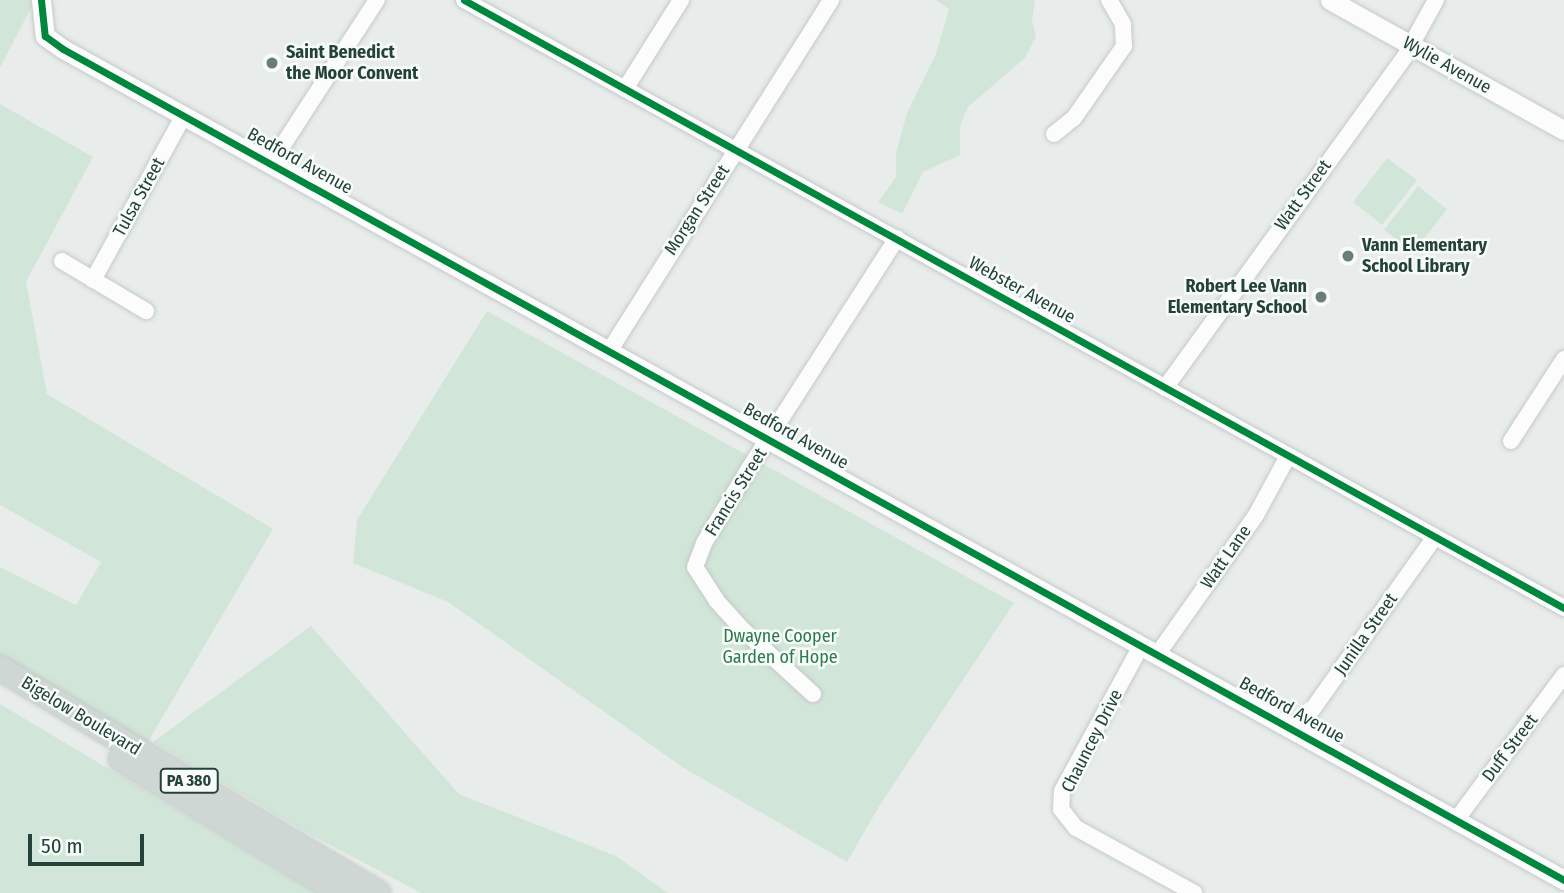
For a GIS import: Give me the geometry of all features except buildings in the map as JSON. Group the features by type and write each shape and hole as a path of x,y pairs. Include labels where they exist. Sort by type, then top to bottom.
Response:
{"main road":[{"name":"Bigelow Boulevard","path":"0,668 378,893"},
{"name":"Bigelow Boulevard","path":"0,687 342,893"}],"street":[{"name":"Bedford Avenue","path":"41,0 45,36 63,49 272,162 1564,880"},
{"path":"272,162 377,0"},
{"name":"Webster Avenue","path":"464,0 1564,608"},
{"path":"625,89 681,0"},
{"name":"Morgan Street","path":"610,350 831,0"},
{"path":"1054,134 1074,118 1124,46 1123,24 1109,0"},
{"name":"Wylie Avenue","path":"1330,0 1564,130"},
{"name":"Watt Street","path":"1165,388 1411,45 1436,0"},
{"name":"Tulsa Street","path":"93,280 184,115"},
{"name":"Francis Street","path":"813,694 743,630 717,601 695,567 704,542 897,238"},
{"path":"61,261 146,311"},
{"path":"1511,441 1564,359"},
{"name":"Watt Lane","path":"1149,650 1256,515 1288,456"},
{"name":"Junilla Street","path":"1297,731 1435,537"},
{"name":"Chauncey Drive","path":"1149,650 1062,791 1062,809 1076,828 1195,893"},
{"name":"Duff Street","path":"1456,820 1564,675"}],"green space":[{"path":"0,0 35,0 0,68"},
{"path":"936,0 1035,0 1032,21 1036,37 1025,58 968,107 960,126 960,155 923,172 902,214 878,202 896,177 896,153 907,113 936,54 949,9"},
{"path":"0,104 93,157 26,282 47,394 273,529 142,752 0,668 0,567 76,605 101,562 0,505"},
{"path":"1387,158 1417,180 1382,225 1353,202"},
{"path":"1418,186 1447,209 1413,253 1384,230"},
{"name":"Dwayne Cooper Garden of Hope","path":"487,311 1014,603 878,808 847,862 684,768 448,602 353,563 357,520"},
{"path":"311,626 459,794 616,856 668,893 421,893 300,829 153,742"},
{"path":"0,704 114,772 318,893 0,893"}],"cycle path":[{"path":"41,0 45,36 63,49 1564,880"},
{"path":"464,0 1564,608"}],"place":[{"name":"Saint Benedict the Moor Convent","path":"272,63"},
{"name":"Vann Elementary School Library","path":"1348,256"},
{"name":"Robert Lee Vann Elementary School","path":"1321,297"}]}
